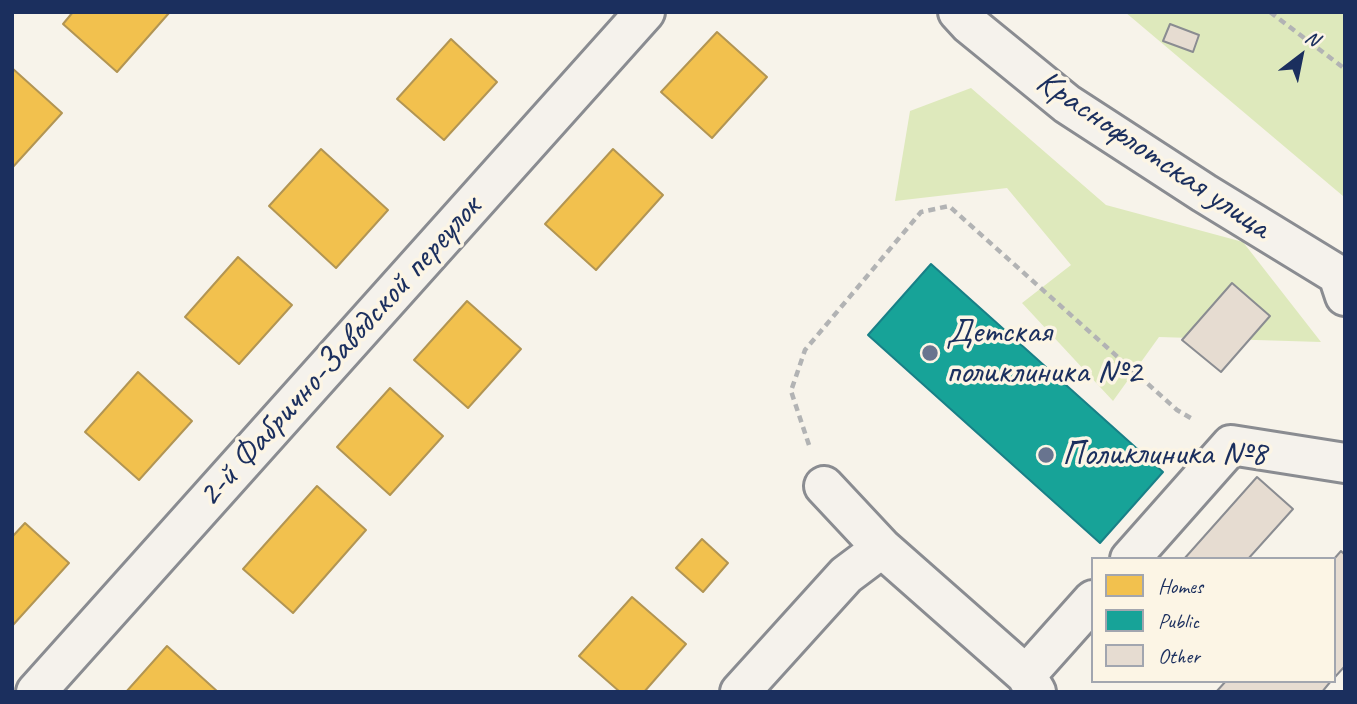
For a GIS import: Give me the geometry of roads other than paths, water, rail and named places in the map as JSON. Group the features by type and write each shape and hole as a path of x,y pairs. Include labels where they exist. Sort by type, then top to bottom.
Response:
{"street":[{"name":"2-й Фабрично-Заводской переулок","path":"36,692 645,12"},
{"name":"Краснофлотская улица","path":"958,12 1067,104 1204,193 1338,275 1345,296"},
{"path":"1132,557 1231,445 1345,463"},
{"path":"824,486 882,548 1031,684 1091,603"},
{"path":"740,692 846,575 882,548"}],"place":[{"name":"Детская поликлиника №2","path":"930,353"},
{"name":"Поликлиника №8","path":"1046,455"}]}
